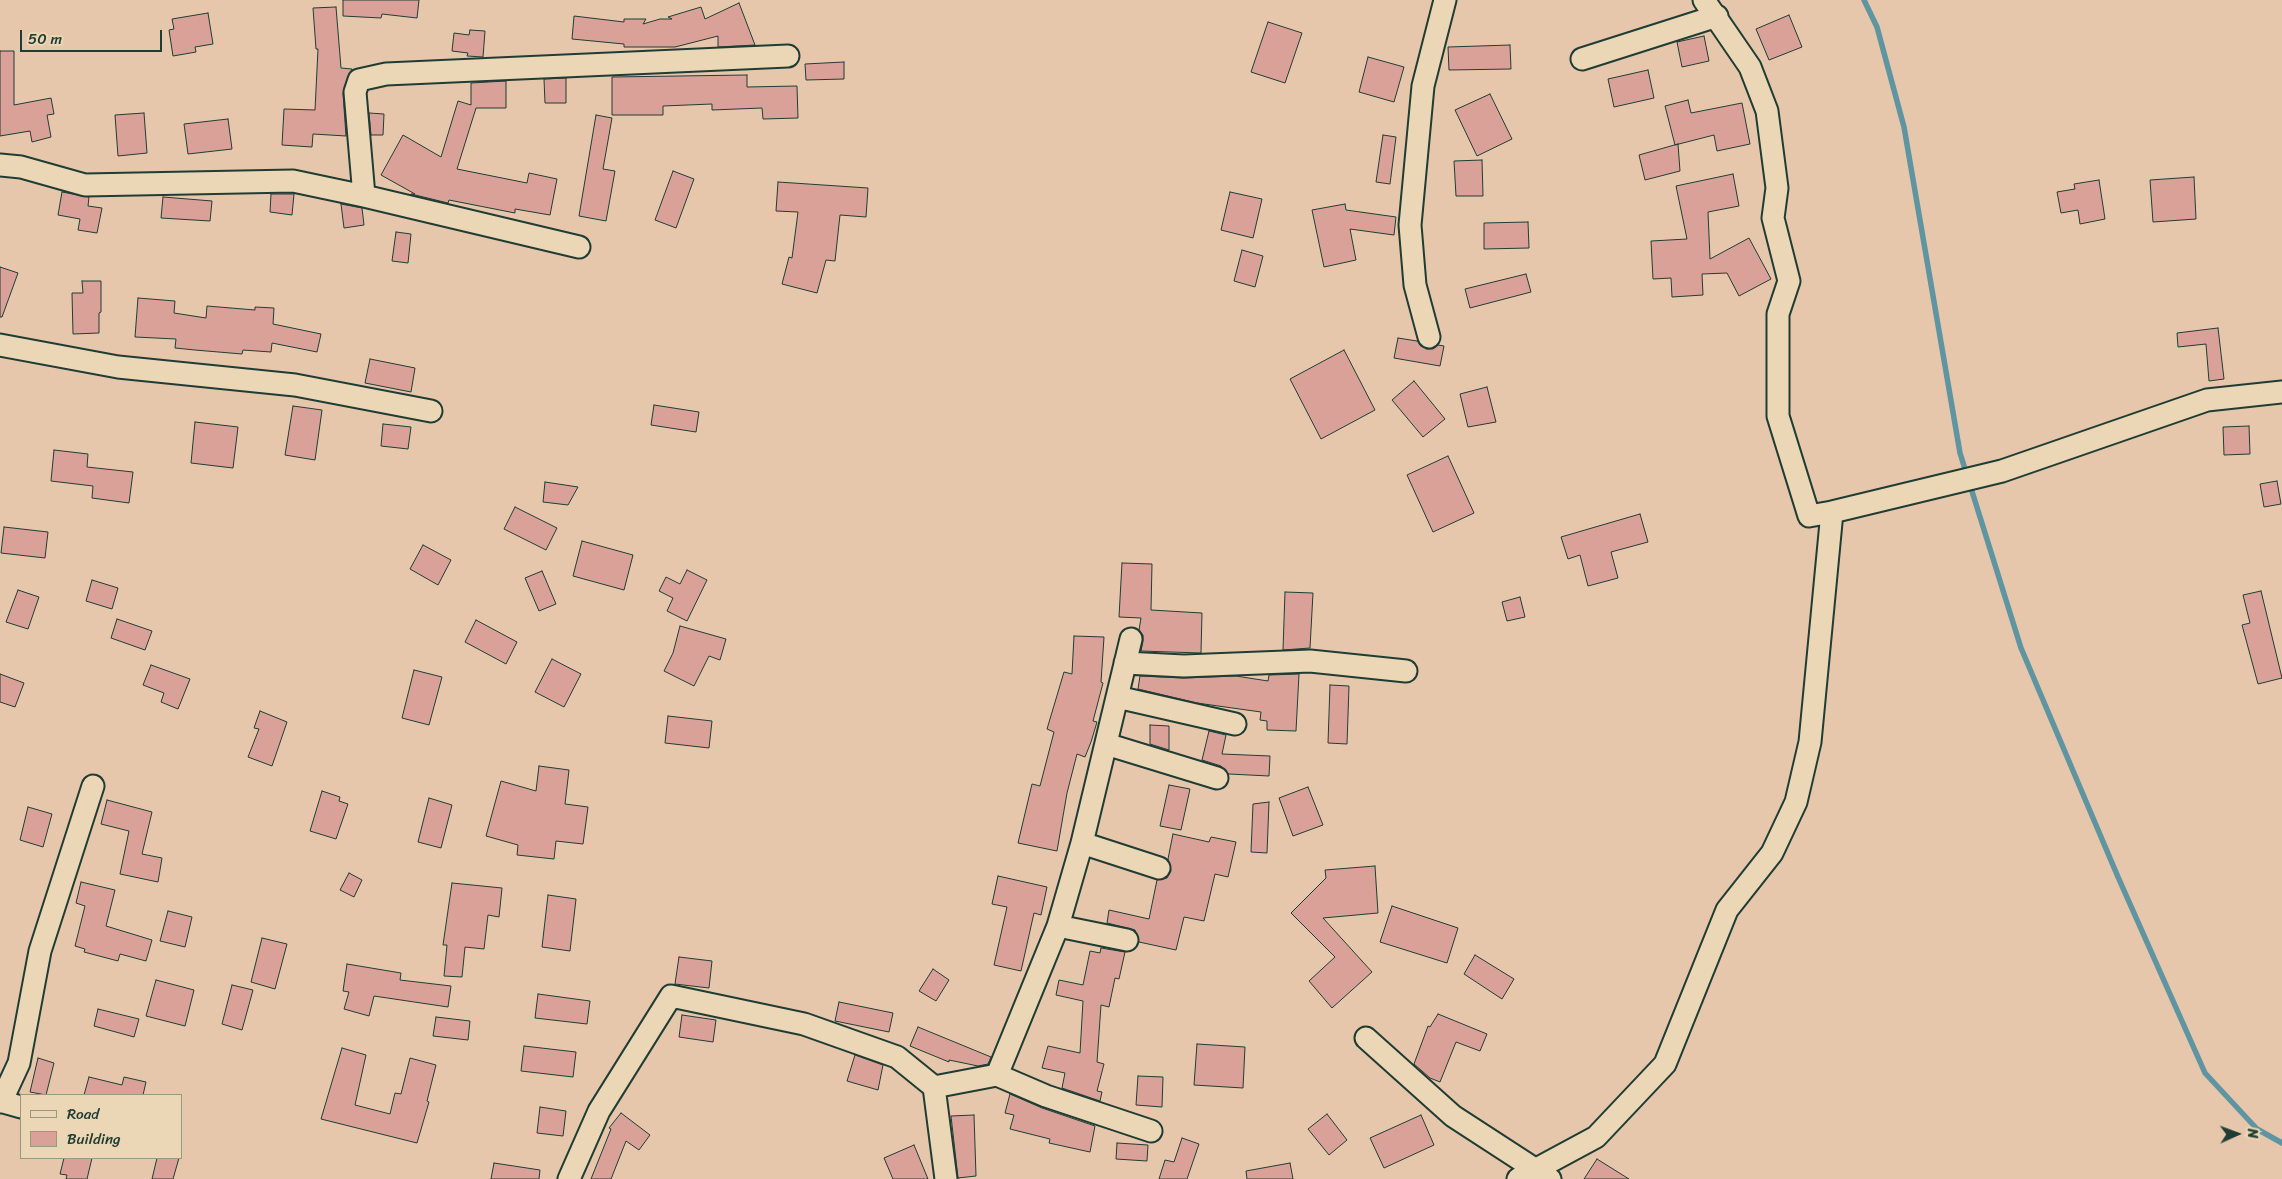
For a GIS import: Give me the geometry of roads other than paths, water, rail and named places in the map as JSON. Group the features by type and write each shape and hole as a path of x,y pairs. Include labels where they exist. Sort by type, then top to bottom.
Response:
{"street":[{"path":"1429,337 1415,285 1410,225 1424,86 1445,0"},
{"path":"1582,59 1711,8 1750,68 1767,112 1777,188 1773,218 1789,281 1778,314 1778,416 1809,516 2002,471 2207,400 2282,392"},
{"path":"364,196 354,92 359,80 386,74 788,56"},
{"path":"0,164 21,167 85,185 293,182 364,196 579,247"},
{"path":"0,344 118,367 295,385 431,411"},
{"path":"1366,1038 1452,1116 1534,1176 1596,1136 1665,1064 1726,910 1772,853 1796,802 1810,742 1832,512"},
{"path":"997,1075 1058,926 1082,843 1131,639"},
{"path":"1125,663 1184,666 1310,661 1406,671"},
{"path":"1117,697 1235,724"},
{"path":"1106,744 1217,778"},
{"path":"20,1107 0,1101 19,1063 40,951 93,786"},
{"path":"1082,843 1159,868"},
{"path":"1058,926 1128,940"},
{"path":"570,1179 599,1111 671,996 804,1024 897,1057 934,1087 946,1179"},
{"path":"934,1087 997,1075 1046,1096 1151,1131"}],"waterway":[{"path":"1864,0 1877,27 1904,127 1960,453 2021,648 2118,877 2205,1073 2257,1129 2282,1143"}]}
